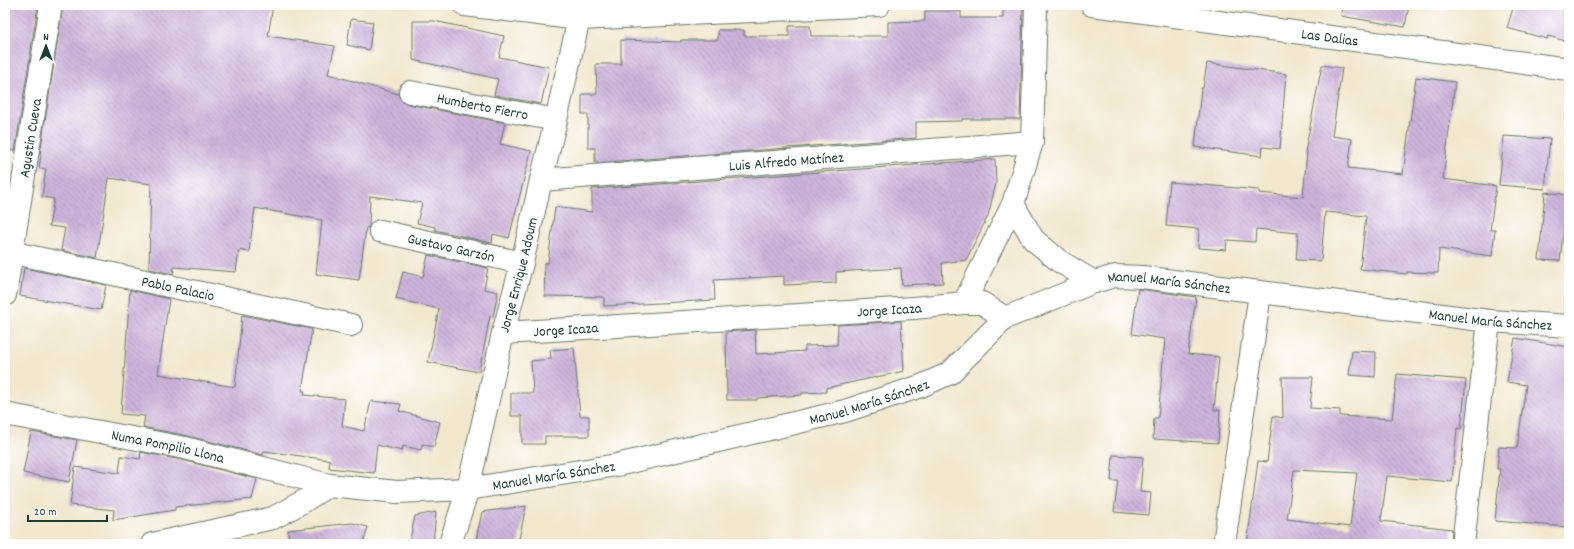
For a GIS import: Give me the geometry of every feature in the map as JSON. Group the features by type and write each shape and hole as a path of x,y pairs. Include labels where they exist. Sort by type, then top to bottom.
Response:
{"street":[{"name":"Agustin Cueva","path":"5,295 8,252 50,5"},
{"path":"465,5 580,12 879,5"},
{"path":"964,302 1013,204 1032,142 1036,5"},
{"name":"Las Dalias","path":"1092,5 1569,69"},
{"name":"Jorge Enrique Adoum","path":"450,544 468,489 504,333 522,263 540,180 556,120 580,12"},
{"name":"Humberto Fierro","path":"410,92 556,120"},
{"name":"Luis Alfredo Matínez","path":"540,180 1032,142"},
{"path":"1013,204 1033,239 1059,261 1094,282"},
{"name":"Gustavo Garzón","path":"380,231 522,263"},
{"name":"Pablo Palacio","path":"8,252 351,325"},
{"name":"Manuel María Sánchez","path":"329,485 397,492 468,489 617,465 845,411 921,386 950,373 1004,318 1094,282 1115,276 1142,277 1489,321 1569,326"},
{"path":"1224,544 1260,293"},
{"name":"Jorge Icaza","path":"504,333 914,308 964,302 982,303 1004,318"},
{"path":"1463,544 1489,321"},
{"name":"Numa Pompilio Llona","path":"5,414 185,448 329,485"},
{"path":"152,544 273,518 329,485"}],"building":[{"path":"5,5 38,5 15,151 5,149"},
{"path":"63,5 273,5 268,36 335,46 328,74 398,94 402,101 408,104 505,123 500,144 531,151 509,238 493,234 492,243 435,230 435,227 417,223 422,203 370,196 369,227 366,228 359,280 316,274 322,220 255,208 249,252 239,250 236,272 174,267 173,274 149,269 151,184 109,178 97,258 61,250 65,228 49,226 54,199 42,197 46,169 39,168"},
{"path":"1342,5 1409,5 1405,27 1341,16"},
{"path":"1514,5 1569,5 1569,42 1548,36 1547,39 1507,28"},
{"path":"1003,6 1023,6 1020,119 962,119 962,121 916,122 916,138 595,163 595,148 588,148 588,114 582,114 582,94 597,94 596,64 621,64 621,40 681,42 681,40 718,40 718,30 744,30 744,36 789,36 789,26 810,26 811,36 888,36 888,22 925,21 925,11 961,11 961,18 1003,18"},
{"path":"351,19 373,22 369,50 347,45"},
{"path":"413,21 434,21 504,36 499,57 549,67 541,104 494,95 498,79 413,60"},
{"path":"1207,63 1286,74 1280,149 1263,147 1262,156 1195,147 1201,88 1203,88"},
{"path":"1322,65 1342,68 1332,136 1352,139 1348,168 1403,174 1416,77 1455,82 1443,179 1496,186 1490,230 1495,230 1492,256 1439,249 1438,273 1407,272 1407,274 1360,269 1366,216 1325,212 1321,261 1296,260 1298,233 1256,229 1255,242 1227,240 1226,250 1198,248 1199,229 1166,226 1170,182 1259,190 1259,193 1303,197 1307,152 1305,152"},
{"path":"1504,136 1550,139 1545,189 1499,185"},
{"path":"995,159 996,183 988,216 966,260 942,263 943,283 902,285 901,268 836,272 836,283 784,285 784,276 714,280 715,300 604,306 604,297 545,296 544,263 548,263 555,207 592,212 592,189"},
{"path":"1545,192 1569,195 1569,224 1564,223 1560,261 1539,260"},
{"path":"428,255 488,268 484,289 498,292 493,317 490,316 479,372 428,362 439,309 396,299 403,272 423,277"},
{"path":"24,268 106,285 101,310 20,296"},
{"path":"1138,289 1196,297 1188,354 1219,357 1214,410 1220,410 1218,443 1153,439 1154,418 1158,418 1165,339 1132,334"},
{"path":"130,290 169,299 158,374 235,387 242,315 312,329 302,391 305,391 304,395 345,399 342,426 364,431 371,401 401,404 399,411 440,422 434,447 422,444 421,450 403,446 402,451 377,445 374,473 329,468 330,460 264,451 263,455 188,436 143,427 145,416 121,414"},
{"path":"901,321 904,371 826,388 826,392 757,398 757,400 727,400 726,332 755,330 756,354 805,351 805,346 837,345 838,325"},
{"path":"1515,338 1569,347 1569,527 1495,521 1500,469 1497,469 1499,447 1517,448 1526,385 1507,382"},
{"path":"574,348 580,416 589,416 589,436 545,436 545,444 522,444 522,416 511,416 511,393 533,393 531,361 551,359 550,350"},
{"path":"1352,351 1376,352 1375,377 1349,375"},
{"path":"1397,374 1466,380 1461,429 1457,428 1452,482 1387,476 1381,521 1452,529 1451,544 1247,544 1258,461 1267,462 1273,416 1283,418 1282,377 1313,377 1310,408 1340,410 1340,416 1392,419","holes":["1294,470 1357,473 1350,527 1287,519"]},
{"path":"31,432 77,440 69,482 23,473"},
{"path":"141,452 182,460 257,479 252,499 175,507 175,510 113,520 114,510 70,505 75,467 119,473 121,456 140,459"},
{"path":"1113,455 1143,457 1140,492 1151,493 1149,515 1114,512 1118,481 1111,481"},
{"path":"526,506 518,544 475,544 482,512"},
{"path":"436,512 433,544 409,544 415,516"},
{"path":"352,523 368,527 363,544 289,544 288,530"}]}
